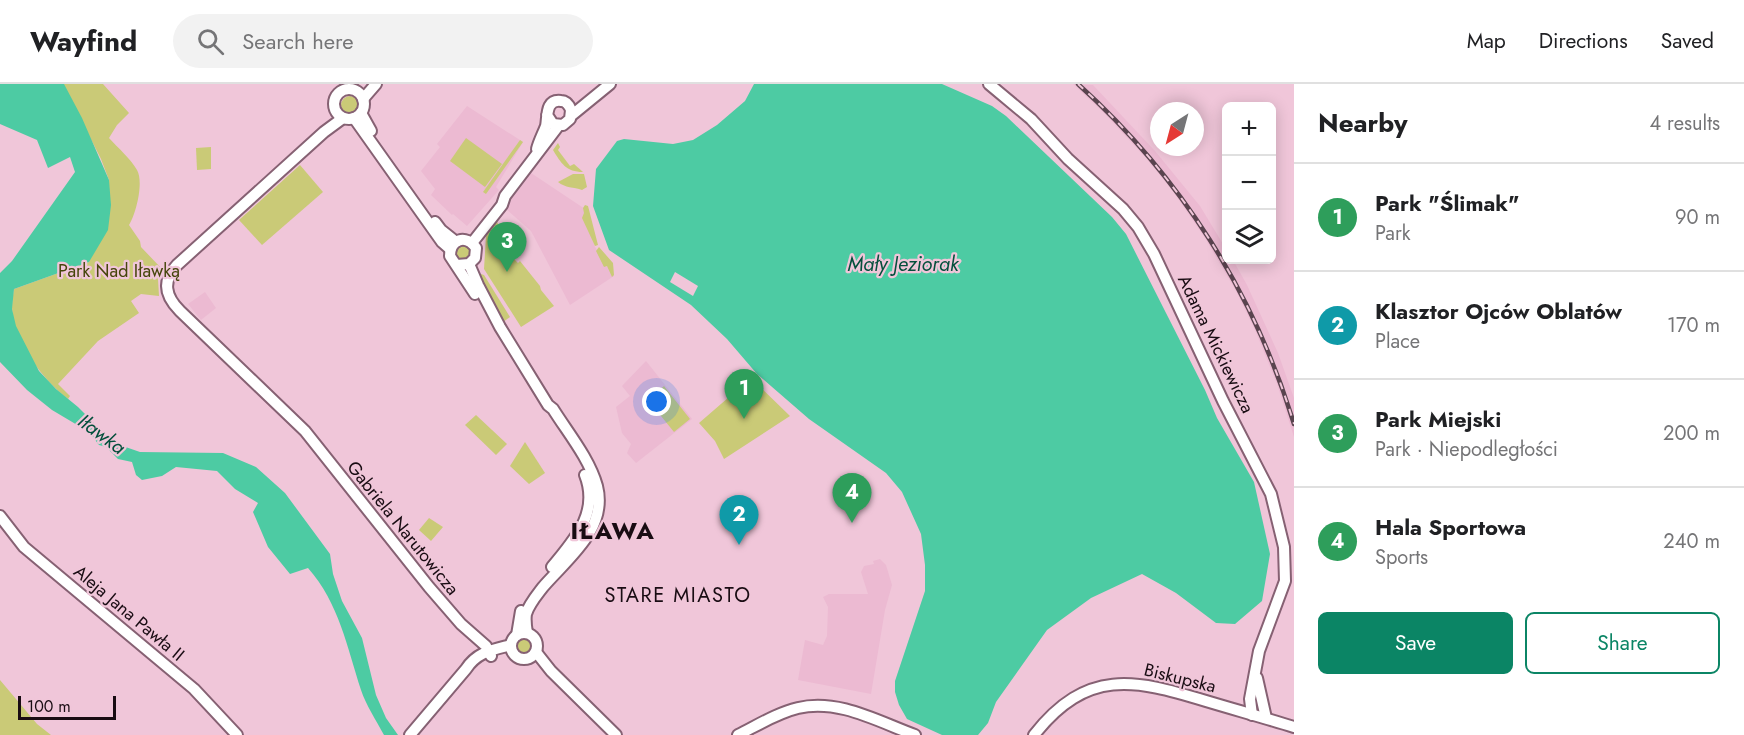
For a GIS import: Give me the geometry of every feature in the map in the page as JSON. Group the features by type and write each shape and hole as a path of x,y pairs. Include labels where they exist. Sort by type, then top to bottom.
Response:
{"street":[{"path":"332,84 341,90 360,96"},
{"path":"360,96 371,84"},
{"path":"360,96 376,84"},
{"path":"547,115 553,124 567,123 570,110 610,84"},
{"name":"Adama Mickiewicza","path":"989,84 1031,118 1068,159 1123,209 1138,227 1154,254 1223,401 1271,494 1284,547 1285,581 1262,643 1250,699 1252,715"},
{"path":"341,90 334,105 349,116 441,230 461,243 476,248 476,255 469,264 457,265"},
{"path":"349,116 363,109 360,96"},
{"path":"536,154 547,124 547,110 554,102 565,102 570,110"},
{"name":"Gabriela Narutowicza","path":"349,116 324,132 177,265 169,275 167,293 174,305 293,418 450,613 482,641 490,653"},
{"path":"500,327 492,321 451,258 461,243 502,205 505,196 559,125"},
{"path":"410,735 472,659 511,648 522,634 523,603 579,534 590,504 590,489 585,473 548,411 548,405 500,327 469,264"},
{"name":"Aleja Jana Pawła II","path":"0,516 8,529 30,553 194,689 237,735"},
{"path":"522,634 531,635 537,643 533,655"},
{"path":"511,648 520,659 533,655"},
{"path":"533,655 616,735"},
{"name":"Adama Mickiewicza","path":"1256,675 1266,718"},
{"name":"Biskupska","path":"1035,734 1068,700 1089,690 1120,684 1139,684 1161,688 1294,727"},
{"path":"1233,709 1242,706 1250,699"},
{"path":"738,735 797,708 818,706 844,709 915,735"}],"shaded area":[{"path":"1073,84 1093,85 1150,146 1150,156 1159,156 1200,206 1222,242 1222,264 1235,264 1278,353 1294,398 1294,437 1277,384 1255,330 1236,291 1205,238 1172,190 1105,114"},
{"path":"467,106 523,142 496,187 499,190 467,226 431,195 435,189 421,171 440,147 437,144"},
{"path":"531,173 585,209 595,247 614,276 570,305 531,231 505,208"},
{"path":"205,292 216,308 201,320 188,304"},
{"path":"646,361 692,419 636,463 627,453 631,444 622,433 616,407 630,396 622,386"},
{"path":"880,559 886,565 892,585 885,610 871,694 798,680 805,640 823,645 827,636 828,607 823,597 829,594 868,594 861,572 864,566 874,564 873,561"}],"green space":[{"name":"Park Nad Iławką","path":"63,84 103,84 129,113 117,125 109,138 131,162 139,175 138,198 129,225 140,241 141,247 162,269 158,279 159,296 141,294 131,301 139,313 98,341 58,384 70,396 68,399 58,391 31,359 18,333 12,308 14,289 89,262 109,180 101,159"},
{"path":"346,96 354,96 359,101 357,112 346,114 341,109 341,101"},
{"path":"466,138 502,164 485,187 450,161"},
{"path":"520,140 523,142 486,194 483,192"},
{"path":"558,143 560,147 558,150 570,166 574,164 583,172 572,170 562,163 553,150"},
{"path":"211,147 211,169 197,170 196,148"},
{"path":"300,165 323,192 262,245 239,220"},
{"path":"573,174 584,174 587,187 582,190 558,182"},
{"path":"585,205 588,206 598,245 595,246 582,218"},
{"path":"497,221 506,251 518,263 520,261 554,306 521,327 484,269 486,236"},
{"path":"463,245 469,247 471,253 469,259 463,261 457,259 455,253 457,247"},
{"path":"599,247 613,263 614,275 612,277 596,251"},
{"path":"484,275 510,317 503,322 476,277"},
{"path":"751,378 790,416 724,459 715,441 699,423"},
{"path":"664,386 690,419 674,432 648,400"},
{"path":"476,415 507,444 496,455 465,425"},
{"path":"525,442 545,473 529,484 510,466"},
{"path":"429,518 443,527 431,541 419,530"},
{"path":"521,638 527,638 532,646 530,652 521,654 516,649 516,643"},
{"path":"0,680 37,724 51,735 0,735"}],"water":[{"name":"Iławka","path":"0,84 64,84 82,118 109,180 111,205 108,230 89,262 14,289 12,309 16,326 39,371 114,443 140,452 223,453 256,467 285,493 330,554 333,574 342,601 362,638 376,695 386,718 398,735 384,735 368,707 341,626 319,582 308,568 290,574 268,547 253,512 258,503 235,489 217,471 176,467 162,476 142,480 136,475 132,462 118,459 106,447 99,445 89,432 52,410 27,390 0,362 0,273 12,261 75,172 70,157 48,168 37,140 0,124"},
{"name":"Mały Jeziorak","path":"754,84 942,84 992,106 1006,116 1112,217 1126,234 1217,418 1254,482 1270,554 1262,601 1235,624 1216,623 1176,593 1142,574 1091,598 1047,630 996,702 988,723 978,735 942,735 907,719 899,705 895,692 895,681 925,591 925,565 921,534 902,492 886,473 809,419 757,374 727,339 691,305 609,250 593,206 596,169 617,141 624,139 673,144 693,140 717,125 745,101"}],"pier":[{"path":"675,272 698,286 693,296 670,282"}],"railway":[{"path":"1078,84 1149,157 1181,197 1209,239 1258,328 1294,424"}],"place":[{"name":"Park Miejski","path":"507,272"},
{"name":"Park \"Ślimak\"","path":"744,419"},
{"name":"Hala Sportowa","path":"852,523"},
{"name":"Klasztor Ojców Oblatów","path":"739,545"}],"district":[{"name":"IŁAWA","path":"613,531"},
{"name":"STARE MIASTO","path":"678,595"}]}
